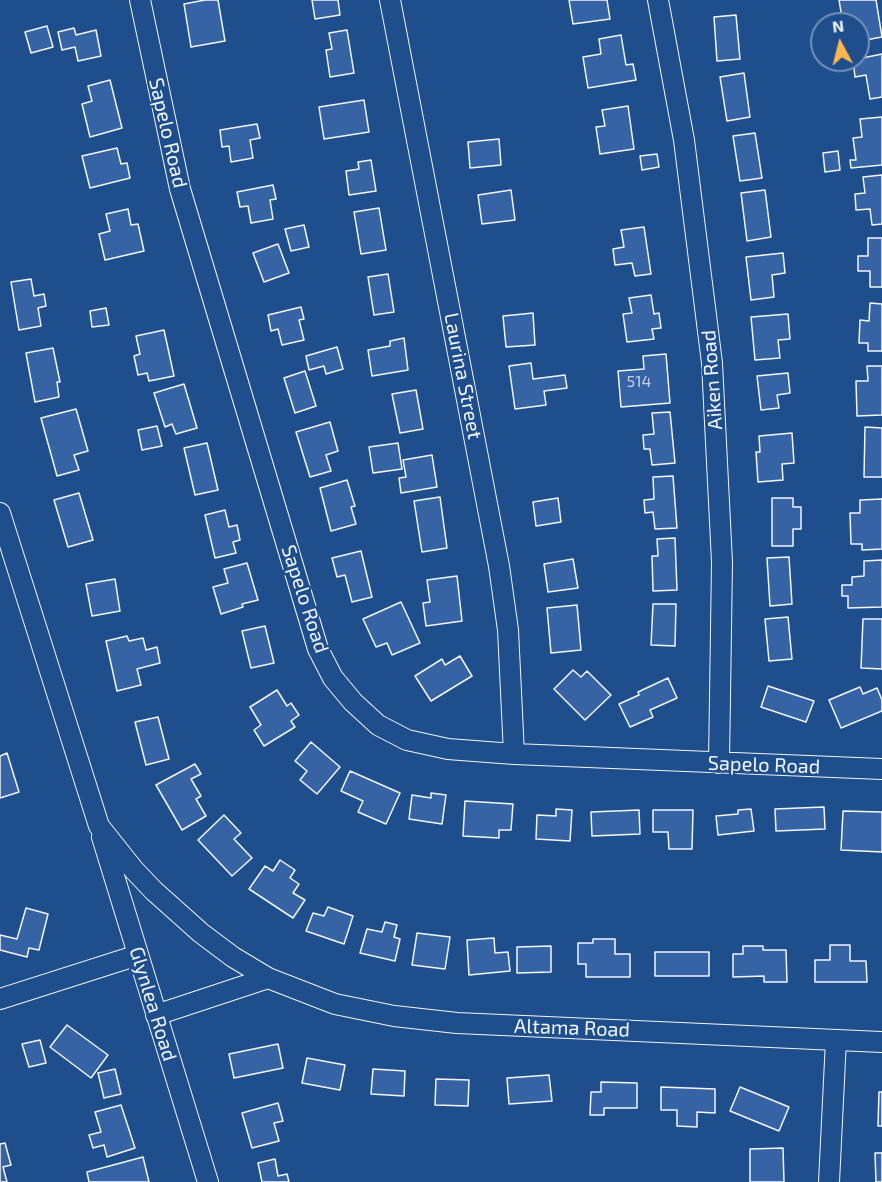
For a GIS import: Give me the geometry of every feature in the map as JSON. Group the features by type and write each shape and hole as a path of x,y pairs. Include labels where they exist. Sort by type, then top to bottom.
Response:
{"street":[{"name":"Sapelo Road","path":"140,0 180,189 318,649 333,678 353,702 378,725 407,740 448,749 514,754 882,769"},
{"name":"Laurina Street","path":"390,0 499,567 508,630 514,754"},
{"name":"Aiken Road","path":"658,0 684,140 712,363 722,562 719,763"},
{"name":"Glynlea Road","path":"0,513 208,1182"},
{"name":"Glynlea Road","path":"99,826 154,891 201,933 233,957 268,978"},
{"path":"0,999 138,955"},
{"path":"156,1015 268,978"},
{"name":"Altama Road","path":"268,978 335,1004 394,1016 446,1022 882,1042"},
{"path":"829,1182 836,1040"}],"building":[{"path":"218,0 225,41 191,47 184,4"},
{"path":"312,0 338,0 340,15 315,19"},
{"path":"569,0 607,0 610,19 573,24"},
{"path":"839,0 876,0 882,37 870,39 870,12 841,12"},
{"path":"736,15 740,59 717,61 714,17"},
{"path":"47,26 53,47 31,53 25,32"},
{"path":"74,28 76,35 96,30 101,56 78,61 75,47 62,50 58,32"},
{"path":"347,30 354,73 330,77 326,50 332,49 329,33"},
{"path":"621,35 626,65 633,64 636,80 588,88 583,57 601,54 599,39"},
{"path":"882,54 882,97 870,99 866,75 855,77 854,72 870,72 870,56"},
{"path":"744,73 750,117 727,121 720,77"},
{"path":"110,80 122,128 90,137 82,104 92,101 88,86"},
{"path":"364,100 369,132 324,139 319,107"},
{"path":"628,106 634,149 600,154 596,127 605,126 602,110"},
{"path":"882,117 882,165 851,168 850,160 856,160 853,138 862,137 860,119"},
{"path":"257,124 260,138 250,140 253,158 231,162 229,146 222,147 220,130"},
{"path":"755,133 762,178 740,181 733,136"},
{"path":"499,139 501,165 470,168 468,142"},
{"path":"117,148 121,164 127,163 130,178 90,188 82,156"},
{"path":"838,151 840,170 825,172 823,153"},
{"path":"657,154 659,167 642,170 640,156"},
{"path":"371,160 376,191 349,195 346,171 359,169 358,162"},
{"path":"882,175 882,224 872,225 870,209 856,210 855,194 865,193 863,177"},
{"path":"273,185 276,199 270,200 273,219 251,223 248,206 240,207 237,192"},
{"path":"511,190 515,220 482,224 478,195"},
{"path":"765,190 771,237 747,241 741,193"},
{"path":"379,208 386,250 361,254 354,212"},
{"path":"128,209 131,225 138,224 144,251 105,260 99,234 110,231 106,214"},
{"path":"304,225 309,247 291,251 285,229"},
{"path":"644,227 651,274 635,276 632,263 615,265 613,249 624,247 621,230"},
{"path":"868,238 882,238 882,287 870,287 870,271 858,271 858,256 868,256"},
{"path":"278,244 289,273 264,282 253,253"},
{"path":"783,253 785,273 772,275 774,297 751,300 746,257"},
{"path":"388,274 394,312 374,315 368,277"},
{"path":"31,279 34,296 44,294 46,306 38,308 41,326 19,330 11,282"},
{"path":"651,295 654,314 659,313 661,328 652,329 654,339 627,342 623,314 632,313 629,298"},
{"path":"870,303 882,304 882,351 868,351 868,343 859,343 860,320 869,321"},
{"path":"301,307 304,319 299,320 304,340 282,345 278,329 271,331 268,315"},
{"path":"106,308 109,325 92,327 90,311"},
{"path":"533,313 535,345 506,347 503,316"},
{"path":"788,314 790,339 778,340 780,358 755,360 751,317"},
{"path":"164,330 174,376 149,381 147,373 138,375 134,356 140,354 136,336"},
{"path":"404,338 408,370 372,376 368,350 390,346 390,341"},
{"path":"337,347 343,369 326,374 324,366 309,370 306,356"},
{"path":"53,348 60,382 57,382 59,397 35,402 26,353"},
{"path":"666,354 670,403 621,407 618,371 644,369 643,356"},
{"path":"531,363 533,379 565,375 567,388 544,391 546,405 515,409 509,366"},
{"path":"867,366 882,366 882,415 857,416 856,381 868,381"},
{"path":"305,371 316,406 295,413 284,378"},
{"path":"788,373 790,393 777,395 779,408 761,410 757,376"},
{"path":"184,384 197,428 176,434 172,424 165,427 154,393"},
{"path":"416,390 423,429 400,433 392,394"},
{"path":"76,409 88,451 74,455 79,470 57,476 41,418"},
{"path":"670,412 675,463 652,465 650,449 644,449 643,435 654,434 652,413"},
{"path":"330,422 338,451 326,455 331,471 310,477 296,432"},
{"path":"157,426 162,446 142,450 138,430"},
{"path":"865,427 882,428 882,477 864,477"},
{"path":"792,433 794,463 782,464 783,480 758,482 756,452 760,452 759,436"},
{"path":"207,443 218,490 195,495 184,448"},
{"path":"398,443 402,469 373,473 369,447"},
{"path":"432,455 437,487 401,493 399,478 406,477 403,460"},
{"path":"673,476 677,528 655,529 653,512 645,513 644,500 654,499 653,477"},
{"path":"347,480 355,506 351,507 356,524 331,531 320,488"},
{"path":"79,493 93,540 68,547 54,500"},
{"path":"440,497 447,548 422,552 414,501"},
{"path":"558,498 561,522 536,526 533,502"},
{"path":"772,498 793,498 793,507 801,507 801,529 793,529 793,546 772,546"},
{"path":"882,499 882,549 862,550 862,544 851,544 850,513 860,513 860,500"},
{"path":"225,510 229,527 237,525 240,540 233,542 236,553 215,558 205,515"},
{"path":"675,538 677,590 653,591 652,556 658,556 657,539"},
{"path":"361,551 372,597 352,602 345,575 337,577 332,558"},
{"path":"789,557 792,604 770,606 767,558"},
{"path":"573,559 578,588 548,592 544,564"},
{"path":"882,560 882,607 848,608 848,596 842,596 842,585 852,585 852,577 864,576 864,561"},
{"path":"247,563 258,600 242,604 243,607 221,614 213,587 228,583 224,569"},
{"path":"457,576 462,621 426,626 423,603 430,602 427,580"},
{"path":"115,579 120,611 92,616 86,584"},
{"path":"401,602 420,643 392,655 387,643 376,647 363,619"},
{"path":"653,604 676,604 675,646 651,645"},
{"path":"577,605 581,650 551,653 547,608"},
{"path":"788,617 792,659 769,661 765,619"},
{"path":"863,619 882,619 882,669 861,668"},
{"path":"265,626 274,663 251,668 242,631"},
{"path":"127,636 129,641 143,638 146,650 157,647 160,663 137,669 141,685 117,691 106,641"},
{"path":"460,656 472,676 431,701 415,676 442,659 445,665"},
{"path":"573,670 581,677 587,671 611,695 585,720 554,689"},
{"path":"668,678 677,698 650,710 653,717 630,727 619,704"},
{"path":"768,686 814,701 806,722 761,707"},
{"path":"860,687 863,694 877,688 882,700 882,711 841,728 829,700"},
{"path":"277,690 287,706 291,703 299,715 291,721 295,727 264,746 254,730 261,725 250,707"},
{"path":"158,717 169,759 146,765 135,722"},
{"path":"311,742 340,767 317,794 300,780 307,771 295,761"},
{"path":"7,753 19,792 0,798 0,756"},
{"path":"195,764 201,774 191,779 201,796 196,799 206,816 182,830 156,785"},
{"path":"350,771 400,793 386,824 358,812 363,801 341,791"},
{"path":"431,793 446,795 442,824 409,819 412,795 431,798"},
{"path":"465,801 513,804 511,830 499,830 499,838 463,836"},
{"path":"824,807 825,829 776,831 775,809"},
{"path":"556,809 572,810 570,841 536,839 537,815 556,816"},
{"path":"751,809 754,831 718,835 716,816 738,814 738,810"},
{"path":"639,810 640,834 592,836 591,812"},
{"path":"653,810 693,810 692,849 669,849 668,832 653,832"},
{"path":"843,811 882,812 882,852 841,850"},
{"path":"224,815 241,833 234,839 252,858 232,876 198,840"},
{"path":"280,860 295,870 290,878 299,884 293,893 305,900 293,918 249,889 265,866 273,871"},
{"path":"328,907 353,916 344,944 306,931 313,913 324,916"},
{"path":"26,908 48,914 39,950 29,948 27,957 0,950 0,935 17,939"},
{"path":"385,922 397,925 394,937 400,939 395,961 360,953 367,929 382,932"},
{"path":"417,933 450,937 445,969 412,965"},
{"path":"494,938 495,953 508,952 510,971 469,975 467,940"},
{"path":"593,939 615,939 615,954 630,954 630,977 586,977 586,964 578,964 578,943 593,943"},
{"path":"830,945 850,945 850,961 866,961 867,982 815,982 815,960 830,960"},
{"path":"551,946 551,972 517,973 517,947"},
{"path":"743,946 763,946 763,950 786,950 787,982 764,982 764,976 733,977 733,954 743,954"},
{"path":"655,952 709,952 709,976 655,976"},
{"path":"67,1025 108,1055 91,1078 50,1047"},
{"path":"40,1040 46,1063 29,1067 22,1044"},
{"path":"278,1044 283,1068 234,1078 229,1054"},
{"path":"307,1058 345,1065 340,1090 302,1083"},
{"path":"115,1069 121,1094 104,1098 98,1073"},
{"path":"373,1069 405,1071 404,1096 371,1094"},
{"path":"549,1075 552,1101 509,1104 507,1078"},
{"path":"436,1079 469,1080 468,1106 435,1105"},
{"path":"601,1082 637,1083 637,1108 604,1108 604,1115 590,1115 591,1092 601,1092"},
{"path":"661,1087 715,1089 715,1113 697,1112 697,1127 677,1126 677,1110 661,1110"},
{"path":"740,1087 789,1107 779,1131 730,1111"},
{"path":"879,1092 882,1092 882,1126 878,1126"},
{"path":"278,1103 283,1121 274,1123 279,1141 252,1148 242,1113"},
{"path":"121,1105 135,1148 107,1157 104,1145 93,1148 89,1135 101,1132 95,1112"},
{"path":"5,1143 11,1165 3,1167 7,1182 0,1182 0,1144"},
{"path":"783,1148 784,1182 750,1182 750,1149"},
{"path":"875,1153 882,1153 882,1182 876,1182"},
{"path":"143,1157 149,1182 89,1182 87,1172"},
{"path":"275,1159 278,1176 287,1174 289,1182 262,1182 258,1163"}]}
